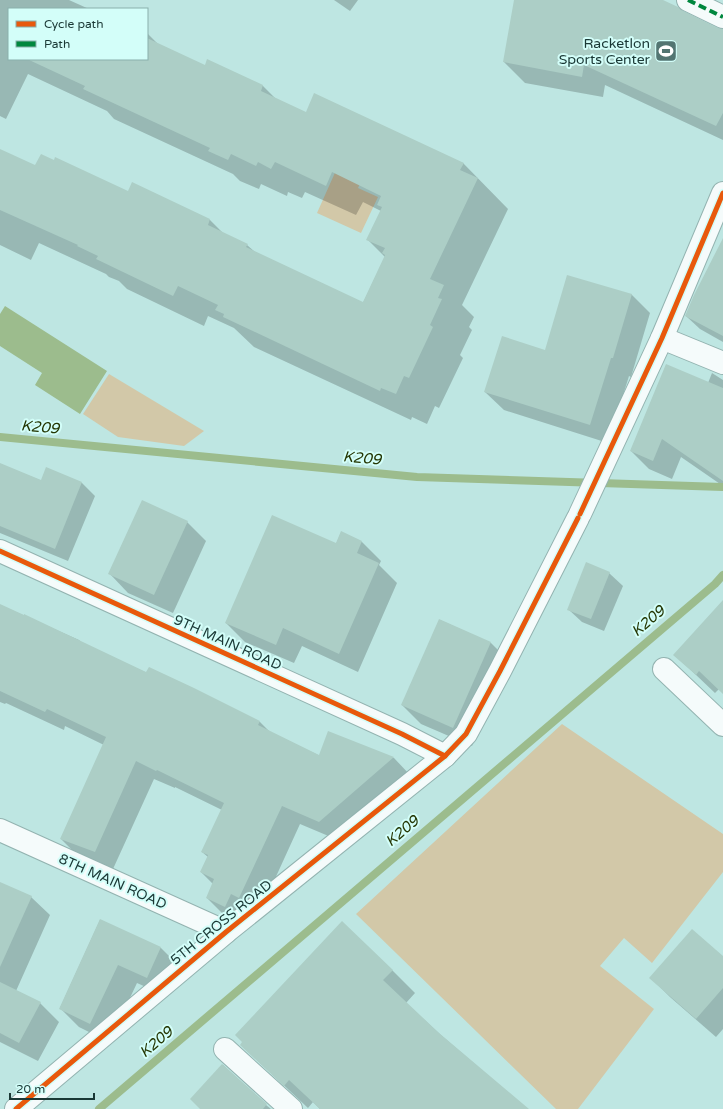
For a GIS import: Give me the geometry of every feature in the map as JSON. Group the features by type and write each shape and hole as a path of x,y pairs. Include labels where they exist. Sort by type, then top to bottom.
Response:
{"street":[{"path":"688,0 723,18"},
{"name":"5TH CROSS ROAD","path":"16,1109 226,932 445,756 466,734 579,516 662,338 721,202"},
{"path":"662,338 723,364"},
{"name":"9TH MAIN ROAD","path":"0,551 394,730 445,756"},
{"path":"664,669 723,724"},
{"name":"8TH MAIN ROAD","path":"0,830 226,932"},
{"path":"225,1049 291,1109"}],"shaded area":[{"path":"342,157 367,169 358,188 378,197 361,233 317,213"},
{"path":"5,306 107,371 80,414 35,385 42,373 0,346 0,314"},
{"path":"109,374 204,431 184,446 118,437 83,414"},
{"path":"562,724 723,834 723,872 652,963 624,938 600,966 654,1009 578,1109 556,1109 356,914"}],"building":[{"path":"514,0 663,0 718,28 723,29 723,113 716,126 584,65 582,77 503,62"},
{"path":"148,38 205,65 207,59 263,85 261,91 306,112 314,93 464,163 460,170 478,178 430,279 444,285 438,298 442,299 430,325 433,327 409,378 404,376 396,394 381,388 380,391 223,317 224,314 215,310 218,305 178,286 173,296 96,259 98,256 77,246 78,245 0,210 0,149 35,165 41,154 54,160 55,157 128,191 132,182 210,219 208,225 248,244 246,247 363,302 385,255 382,253 385,248 366,240 382,207 377,205 381,196 332,172 326,186 275,162 271,169 258,162 256,166 231,154 228,160 208,151 210,148 83,89 85,86 29,60 148,60"},
{"path":"723,238 723,336 685,316"},
{"path":"567,275 632,294 613,358 611,358 590,425 484,392 502,336 545,350"},
{"path":"666,364 723,388 723,481 662,439 653,461 630,451"},
{"path":"0,463 41,480 46,467 82,482 55,549 0,526"},
{"path":"142,500 188,521 154,595 108,574"},
{"path":"272,515 336,543 341,531 362,541 357,553 379,563 339,654 283,628 276,645 225,623"},
{"path":"586,562 610,572 591,619 567,610"},
{"path":"723,600 723,694 699,671 696,675 673,655"},
{"path":"0,604 146,672 149,667 194,688 260,721 258,725 319,755 328,731 394,757 319,822 282,806 239,898 231,894 225,907 206,898 214,879 200,872 208,855 201,852 224,803 136,761 95,852 60,839 106,737 47,709 45,712 0,691"},
{"path":"439,619 491,642 453,728 401,705"},
{"path":"0,882 32,896 0,967"},
{"path":"100,919 161,947 147,978 118,965 90,1024 59,1009"},
{"path":"342,921 393,970 383,980 439,1033 529,1109 320,1109 289,1080 284,1086 240,1045 242,1042 235,1035"},
{"path":"692,929 723,956 723,988 696,1019 649,978"},
{"path":"0,982 41,1002 19,1043 0,1033"},
{"path":"222,1064 267,1104 263,1109 200,1109 190,1099"}],"waterway":[{"name":"K209","path":"0,437 417,477 723,487"},
{"name":"K209","path":"99,1109 715,584 723,575"}],"marked path":[{"path":"688,0 723,17"}],"cycle path":[{"path":"580,514 662,338 723,193"},
{"path":"16,1109 226,932 445,756 466,734 578,518"},
{"path":"0,551 402,734 445,756"}],"place":[{"name":"Racketlon Sports Center","path":"666,51"}]}
